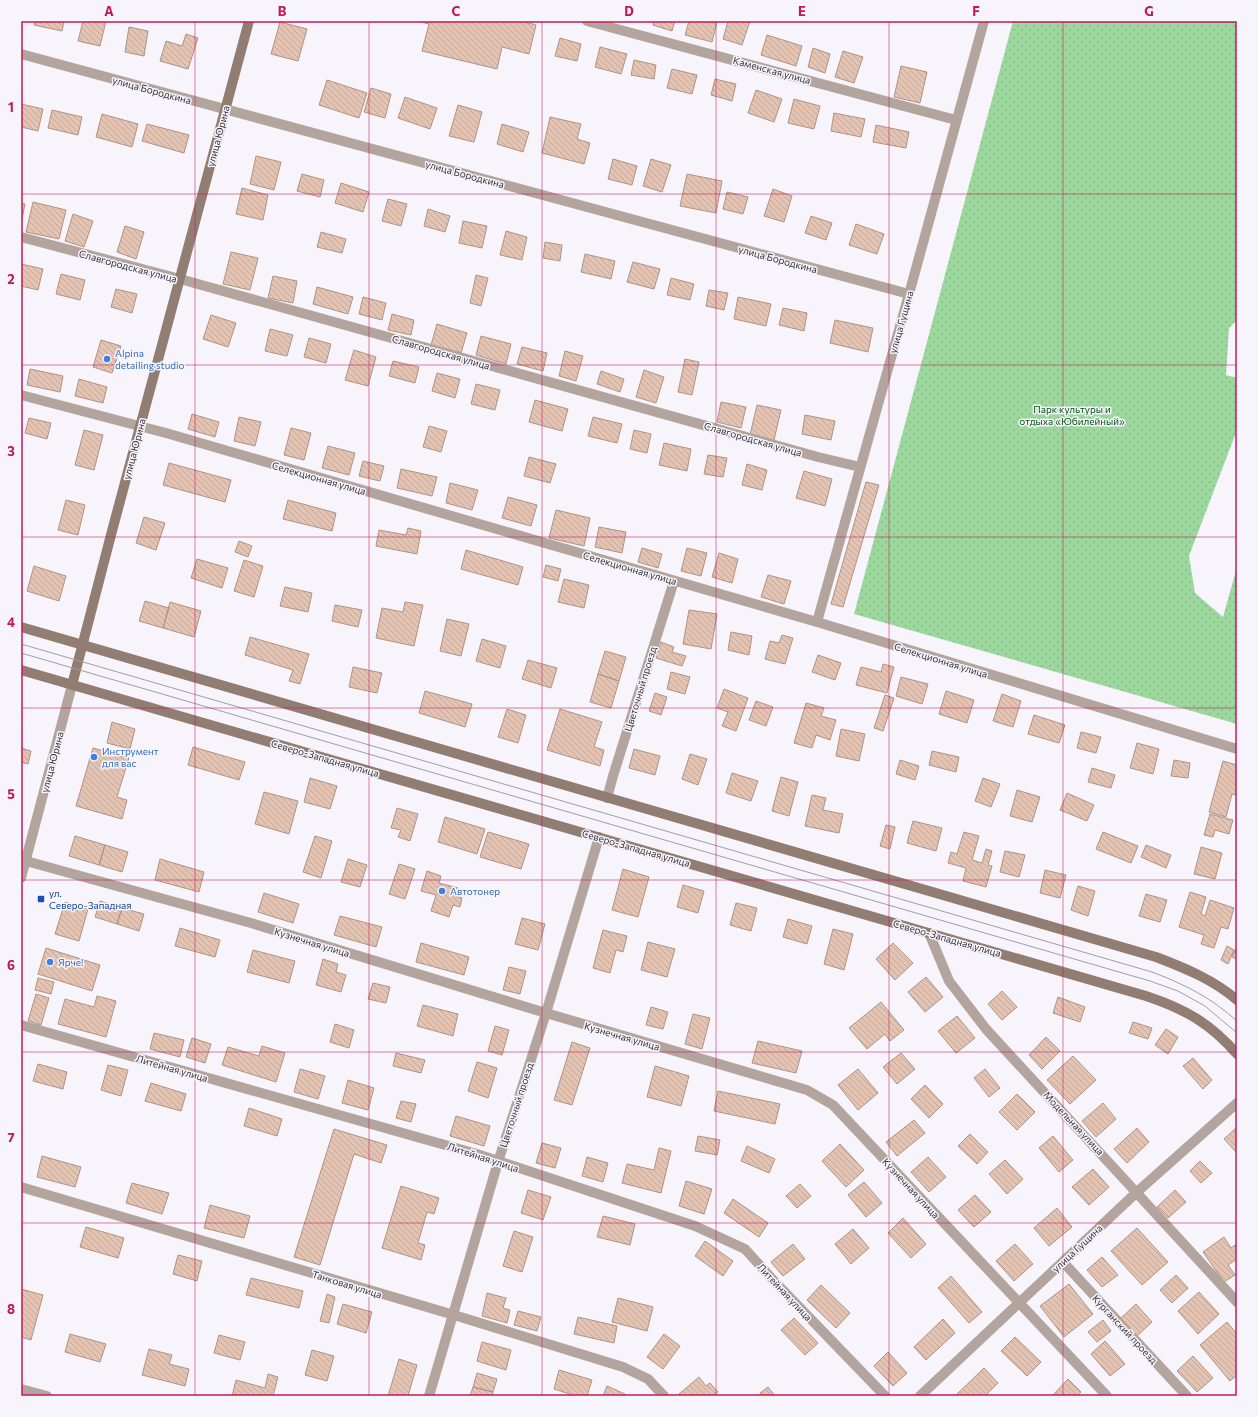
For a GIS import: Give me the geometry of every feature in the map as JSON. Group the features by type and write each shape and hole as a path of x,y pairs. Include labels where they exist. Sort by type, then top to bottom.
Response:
{"main road":[{"name":"улица Юрина","path":"72,685 249,21"},
{"path":"21,627 1156,957 1183,967 1209,980 1237,1000"},
{"name":"Северо-Западная улица","path":"21,670 1171,1004 1195,1016 1217,1033 1237,1054"}],"street":[{"name":"Каменская улица","path":"587,21 956,120"},
{"name":"улица Гущина","path":"817,622 984,21"},
{"name":"улица Бородкина","path":"21,54 909,294"},
{"name":"Славгородская улица","path":"21,237 818,457 860,467"},
{"name":"Селекционная улица","path":"21,396 140,427 817,622 1237,749"},
{"name":"Цветочный проезд","path":"607,798 615,768 674,581"},
{"name":"улица Юрина","path":"21,878 72,685"},
{"name":"Цветочный проезд","path":"429,1396 498,1162 546,1013 599,837"},
{"name":"Кузнечная улица","path":"26,861 251,923 546,1013 807,1090 833,1105 1107,1396"},
{"name":"Модельная улица","path":"928,933 949,981 986,1029 1237,1302"},
{"name":"Литейная улица","path":"21,1024 469,1152 695,1226 745,1249 885,1396"},
{"name":"улица Гущина","path":"920,1396 1137,1192 1237,1103"},
{"name":"Танковая улица","path":"21,1187 454,1315 623,1367 648,1379 664,1396"},
{"name":"Курганский проезд","path":"1063,1262 1187,1396"},
{"path":"21,1389 47,1396"}],"green space":[{"name":"Парк культуры и отдыха «Юбилейный»","path":"1013,21 1237,21 1237,320 1229,328 1226,375 1237,378 1237,430 1189,556 1195,593 1223,617 1237,567 1237,724 854,614"}],"building":[{"path":"35,21 64,21 62,31 34,25"},
{"path":"83,21 106,21 100,46 78,41"},
{"path":"418,21 521,21 536,25 529,54 502,47 497,69 422,51 429,24"},
{"path":"654,21 675,21 672,31 653,25"},
{"path":"689,21 717,22 712,42 685,35"},
{"path":"728,21 750,21 742,45 723,39"},
{"path":"280,22 307,29 298,61 271,54"},
{"path":"129,27 148,31 144,56 125,52"},
{"path":"186,34 198,38 188,69 160,61 166,41 182,46"},
{"path":"767,35 802,46 796,66 761,55"},
{"path":"560,38 581,44 577,61 555,56"},
{"path":"600,47 627,54 621,74 595,67"},
{"path":"813,48 830,54 825,73 808,67"},
{"path":"843,51 863,57 854,83 835,77"},
{"path":"634,60 656,65 654,79 631,75"},
{"path":"901,66 927,72 920,103 894,97"},
{"path":"672,69 697,75 692,94 667,88"},
{"path":"715,79 736,84 732,101 711,95"},
{"path":"327,80 367,93 359,118 319,105"},
{"path":"371,88 391,94 385,118 364,112"},
{"path":"756,90 782,99 774,122 748,113"},
{"path":"405,97 437,108 430,129 398,118"},
{"path":"794,99 820,106 814,129 788,123"},
{"path":"21,104 43,109 38,131 21,127"},
{"path":"458,105 482,112 474,142 449,136"},
{"path":"52,110 82,117 78,135 48,128"},
{"path":"834,113 865,119 861,137 831,131"},
{"path":"102,114 138,124 132,147 96,137"},
{"path":"550,117 581,124 577,139 590,143 584,164 542,153"},
{"path":"147,124 189,135 184,153 142,141"},
{"path":"502,124 529,132 523,152 497,144"},
{"path":"876,125 909,132 906,148 873,142"},
{"path":"256,156 281,162 274,190 250,184"},
{"path":"613,159 637,166 632,185 608,179"},
{"path":"651,159 671,165 662,192 643,186"},
{"path":"302,174 324,180 320,197 297,191"},
{"path":"687,174 722,181 716,213 680,206"},
{"path":"341,183 369,192 363,212 335,203"},
{"path":"242,188 268,195 263,220 236,214"},
{"path":"773,189 792,196 784,222 764,216"},
{"path":"727,192 748,197 743,214 723,209"},
{"path":"388,199 407,204 401,226 382,221"},
{"path":"33,202 66,210 59,239 26,232"},
{"path":"21,203 25,204 21,224"},
{"path":"428,209 450,216 445,232 424,226"},
{"path":"73,214 93,221 84,247 65,241"},
{"path":"811,216 832,223 826,240 805,233"},
{"path":"463,221 487,226 482,248 459,243"},
{"path":"856,224 884,234 877,254 849,245"},
{"path":"125,226 144,232 136,259 117,252"},
{"path":"506,231 527,237 522,260 500,255"},
{"path":"321,232 346,239 342,253 317,247"},
{"path":"545,242 562,245 560,261 543,258"},
{"path":"231,252 258,258 250,290 223,284"},
{"path":"585,254 615,261 611,279 581,272"},
{"path":"633,262 660,269 654,289 627,282"},
{"path":"21,264 43,269 38,290 21,286"},
{"path":"61,274 85,280 80,300 56,294"},
{"path":"476,275 488,278 481,306 470,303"},
{"path":"273,276 297,281 293,303 268,298"},
{"path":"671,278 694,284 690,300 667,295"},
{"path":"317,287 353,297 348,314 313,304"},
{"path":"116,289 137,294 132,313 111,307"},
{"path":"709,290 728,293 724,310 706,306"},
{"path":"363,297 386,303 382,320 359,314"},
{"path":"738,297 771,304 766,326 734,319"},
{"path":"783,308 807,313 804,331 779,325"},
{"path":"392,314 414,320 411,335 388,330"},
{"path":"211,315 236,323 228,347 203,339"},
{"path":"835,320 873,328 868,352 830,343"},
{"path":"437,324 467,333 461,353 431,345"},
{"path":"270,329 293,335 287,356 265,351"},
{"path":"481,336 511,344 506,364 476,355"},
{"path":"309,338 331,344 326,363 304,357"},
{"path":"101,340 121,346 112,373 93,367"},
{"path":"522,347 547,353 543,371 517,364"},
{"path":"354,350 376,357 368,386 345,380"},
{"path":"565,351 583,356 576,381 559,376"},
{"path":"685,359 699,362 692,395 678,392"},
{"path":"393,361 419,367 415,383 389,376"},
{"path":"30,369 63,376 60,392 27,385"},
{"path":"644,370 664,377 656,403 636,397"},
{"path":"601,371 624,379 620,392 597,384"},
{"path":"437,373 460,379 455,398 432,391"},
{"path":"79,379 107,387 103,403 75,396"},
{"path":"476,384 500,390 495,410 471,404"},
{"path":"535,400 568,409 562,431 529,422"},
{"path":"721,402 746,407 741,428 717,422"},
{"path":"757,405 781,410 774,440 750,435"},
{"path":"192,414 219,422 215,437 188,429"},
{"path":"805,415 835,421 831,440 802,434"},
{"path":"239,417 261,422 255,446 234,441"},
{"path":"593,417 622,424 617,443 588,436"},
{"path":"29,418 51,423 47,439 25,433"},
{"path":"429,426 447,431 441,452 423,447"},
{"path":"291,428 311,433 304,460 284,455"},
{"path":"84,430 103,435 94,470 75,465"},
{"path":"634,430 651,434 647,453 630,449"},
{"path":"664,443 691,449 687,471 659,465"},
{"path":"328,446 355,453 349,475 322,468"},
{"path":"708,455 727,458 723,477 704,474"},
{"path":"529,457 556,464 550,483 524,476"},
{"path":"363,461 384,466 380,481 359,476"},
{"path":"169,463 231,480 225,502 163,485"},
{"path":"747,464 767,470 762,490 742,485"},
{"path":"401,469 437,477 432,496 397,488"},
{"path":"804,471 832,479 825,506 796,498"},
{"path":"866,482 879,485 843,607 831,604"},
{"path":"450,483 478,490 472,510 446,503"},
{"path":"508,497 537,505 531,526 502,518"},
{"path":"66,500 85,505 78,535 58,530"},
{"path":"288,500 336,513 332,531 283,519"},
{"path":"556,510 590,518 584,546 549,538"},
{"path":"144,517 165,523 156,550 136,543"},
{"path":"599,527 626,532 622,553 595,547"},
{"path":"408,528 421,531 417,554 376,546 379,530 406,535"},
{"path":"239,541 252,546 248,557 235,552"},
{"path":"642,548 662,554 658,568 638,562"},
{"path":"687,548 707,553 701,576 681,571"},
{"path":"466,550 523,567 518,585 461,569"},
{"path":"719,553 738,559 732,583 712,577"},
{"path":"197,559 228,568 222,588 191,578"},
{"path":"244,560 263,566 254,597 234,591"},
{"path":"546,565 561,569 558,581 543,577"},
{"path":"34,566 66,576 59,601 27,591"},
{"path":"768,575 791,581 784,604 761,597"},
{"path":"564,579 589,585 584,608 558,602"},
{"path":"285,587 312,593 308,612 280,606"},
{"path":"145,601 169,608 163,628 139,621"},
{"path":"170,602 201,611 194,637 163,628"},
{"path":"405,602 423,605 414,646 376,638 382,608 403,612"},
{"path":"335,605 362,610 358,627 332,621"},
{"path":"689,610 717,614 711,649 683,644"},
{"path":"447,619 469,624 461,656 440,651"},
{"path":"731,632 752,636 749,655 728,650"},
{"path":"782,635 793,638 785,664 765,659 770,641 779,643"},
{"path":"250,637 309,654 300,684 289,681 293,670 245,655"},
{"path":"482,639 506,646 500,668 476,661"},
{"path":"661,642 674,647 672,652 686,656 682,666 656,658"},
{"path":"605,651 626,657 619,681 598,674"},
{"path":"818,655 841,663 835,680 812,672"},
{"path":"528,660 557,668 551,688 522,679"},
{"path":"883,664 894,667 887,693 856,685 861,667 881,672"},
{"path":"353,667 382,673 377,693 349,687"},
{"path":"671,672 690,677 685,694 667,689"},
{"path":"598,674 619,681 611,708 590,702"},
{"path":"901,677 928,684 922,704 896,696"},
{"path":"724,689 748,698 736,731 722,726 728,712 717,708"},
{"path":"425,691 472,704 465,727 419,713"},
{"path":"946,691 974,700 967,723 939,714"},
{"path":"655,693 667,697 661,715 649,711"},
{"path":"1002,694 1021,701 1013,727 993,721"},
{"path":"885,695 894,698 883,731 874,728"},
{"path":"756,701 773,707 766,726 749,720"},
{"path":"806,703 824,708 821,716 836,720 830,740 816,735 812,748 794,743"},
{"path":"507,709 526,715 518,743 498,737"},
{"path":"560,709 602,722 594,747 604,750 600,766 547,750"},
{"path":"1034,715 1065,725 1059,743 1028,734"},
{"path":"112,722 135,729 130,749 107,743"},
{"path":"841,729 865,734 859,761 836,756"},
{"path":"1081,732 1101,737 1096,753 1077,748"},
{"path":"1137,743 1159,749 1153,774 1130,768"},
{"path":"193,747 245,762 239,780 188,765"},
{"path":"21,748 31,751 28,764 21,762"},
{"path":"93,748 129,758 117,797 127,800 122,819 76,806"},
{"path":"634,749 660,756 655,775 629,768"},
{"path":"932,751 959,757 956,772 929,765"},
{"path":"690,754 707,759 698,785 682,779"},
{"path":"900,760 919,766 915,780 896,774"},
{"path":"1174,760 1190,763 1188,778 1171,776"},
{"path":"1223,761 1237,765 1237,795 1232,794 1226,817 1209,812"},
{"path":"1092,768 1115,775 1111,788 1088,782"},
{"path":"732,773 758,781 751,801 726,793"},
{"path":"781,777 798,782 789,816 772,811"},
{"path":"310,778 337,786 330,809 304,802"},
{"path":"983,778 1000,784 991,807 975,801"},
{"path":"1017,790 1040,797 1032,822 1010,816"},
{"path":"264,792 298,801 289,834 255,824"},
{"path":"1067,793 1094,805 1087,821 1060,810"},
{"path":"812,795 826,798 823,810 843,814 839,833 805,826"},
{"path":"397,808 418,814 410,841 398,837 401,830 391,828"},
{"path":"1210,814 1233,820 1229,834 1215,830 1213,837 1204,835"},
{"path":"445,817 485,829 477,854 438,842"},
{"path":"913,821 942,828 936,851 907,843"},
{"path":"886,825 895,827 890,849 880,846"},
{"path":"488,832 529,844 521,869 480,857"},
{"path":"964,832 979,836 972,860 982,863 986,849 992,851 988,865 992,866 986,887 963,881 966,868 948,863 951,852 957,854"},
{"path":"1103,832 1138,846 1131,863 1096,849"},
{"path":"75,836 105,845 99,865 69,856"},
{"path":"315,836 332,841 321,878 303,872"},
{"path":"105,845 128,852 122,872 99,865"},
{"path":"1146,845 1171,855 1166,868 1141,857"},
{"path":"1201,847 1222,853 1215,879 1194,874"},
{"path":"1005,851 1025,855 1019,877 1000,872"},
{"path":"160,859 204,872 199,892 155,880"},
{"path":"348,859 367,865 360,887 341,882"},
{"path":"399,864 415,869 405,899 389,894"},
{"path":"623,869 649,877 638,917 612,910"},
{"path":"1045,870 1066,875 1060,898 1040,893"},
{"path":"427,871 441,876 439,883 458,888 455,896 462,898 460,907 453,905 449,917 431,911 436,895 421,891"},
{"path":"683,885 704,891 698,913 677,907"},
{"path":"1078,886 1095,891 1088,916 1071,910"},
{"path":"1190,892 1206,897 1201,914 1205,916 1210,900 1234,908 1228,929 1221,927 1214,948 1201,944 1204,935 1179,927"},
{"path":"264,893 299,904 293,923 258,912"},
{"path":"1146,894 1167,900 1160,922 1139,916"},
{"path":"100,901 122,908 117,924 95,917"},
{"path":"65,902 88,909 79,941 55,934"},
{"path":"736,903 757,908 751,931 730,925"},
{"path":"122,908 144,914 139,931 117,924"},
{"path":"340,916 382,927 376,947 334,935"},
{"path":"522,918 545,924 538,950 515,944"},
{"path":"788,919 812,926 807,944 783,937"},
{"path":"180,928 220,940 215,957 175,946"},
{"path":"833,929 853,934 844,970 824,964"},
{"path":"603,930 627,936 623,952 616,950 610,973 593,968"},
{"path":"648,942 675,949 667,977 641,970"},
{"path":"421,943 469,957 464,975 416,962"},
{"path":"893,943 913,963 895,980 876,959"},
{"path":"1227,946 1234,950 1228,964 1221,960"},
{"path":"1237,946 1237,959 1232,957"},
{"path":"46,948 100,965 92,991 38,974"},
{"path":"253,950 295,961 289,983 247,972"},
{"path":"323,959 338,964 336,972 346,975 341,992 316,985"},
{"path":"509,967 526,971 520,994 503,990"},
{"path":"926,977 943,997 925,1012 908,992"},
{"path":"38,978 54,982 51,994 35,990"},
{"path":"373,983 390,987 386,1003 368,999"},
{"path":"1002,991 1017,1007 1002,1020 988,1004"},
{"path":"36,994 49,998 41,1025 28,1021"},
{"path":"97,996 116,1001 106,1037 58,1024 65,999 94,1007"},
{"path":"1058,997 1085,1007 1080,1022 1053,1013"},
{"path":"881,1002 904,1030 890,1041 885,1034 867,1049 849,1028"},
{"path":"423,1005 458,1014 453,1036 417,1026"},
{"path":"651,1007 668,1012 663,1029 646,1025"},
{"path":"693,1014 710,1018 702,1049 685,1044"},
{"path":"957,1016 975,1038 956,1053 938,1031"},
{"path":"1133,1022 1152,1028 1148,1039 1129,1033"},
{"path":"335,1024 354,1030 349,1048 330,1042"},
{"path":"495,1026 509,1030 502,1055 488,1051"},
{"path":"1166,1029 1178,1037 1168,1054 1155,1045"},
{"path":"154,1033 184,1040 180,1057 150,1049"},
{"path":"1046,1037 1060,1051 1042,1069 1029,1055"},
{"path":"192,1038 211,1044 205,1063 186,1057"},
{"path":"758,1041 802,1051 796,1073 752,1063"},
{"path":"572,1042 590,1048 572,1105 554,1100"},
{"path":"262,1046 285,1053 276,1082 222,1065 228,1047 259,1056"},
{"path":"396,1053 425,1060 421,1073 393,1066"},
{"path":"901,1053 915,1069 897,1084 883,1067"},
{"path":"1073,1056 1096,1080 1070,1104 1047,1080"},
{"path":"1193,1058 1212,1080 1203,1089 1183,1066"},
{"path":"477,1062 497,1068 488,1098 468,1091"},
{"path":"38,1064 67,1072 63,1089 33,1081"},
{"path":"108,1065 128,1070 121,1096 101,1090"},
{"path":"655,1066 689,1076 681,1106 647,1097"},
{"path":"300,1069 325,1076 318,1099 294,1092"},
{"path":"858,1069 878,1093 858,1110 838,1085"},
{"path":"985,1069 1000,1088 989,1097 974,1078"},
{"path":"348,1080 374,1088 368,1110 342,1103"},
{"path":"151,1083 186,1094 181,1111 145,1101"},
{"path":"925,1085 943,1104 929,1118 911,1099"},
{"path":"718,1091 780,1104 775,1124 714,1111"},
{"path":"1017,1094 1035,1112 1017,1130 999,1112"},
{"path":"401,1101 416,1104 411,1122 396,1118"},
{"path":"1103,1103 1116,1119 1096,1137 1082,1121"},
{"path":"249,1108 282,1119 277,1136 244,1126"},
{"path":"456,1116 490,1126 484,1146 450,1136"},
{"path":"914,1120 925,1133 897,1156 886,1142"},
{"path":"1237,1127 1237,1153 1224,1139"},
{"path":"1137,1128 1149,1142 1127,1163 1114,1149"},
{"path":"334,1129 387,1145 381,1163 354,1154 320,1265 294,1257"},
{"path":"970,1134 988,1152 977,1164 958,1146"},
{"path":"698,1136 720,1140 717,1155 695,1151"},
{"path":"1053,1136 1073,1160 1059,1172 1039,1148"},
{"path":"542,1143 561,1148 555,1168 536,1163"},
{"path":"840,1144 864,1170 846,1187 822,1161"},
{"path":"747,1146 775,1159 769,1173 741,1161"},
{"path":"659,1148 671,1151 661,1193 622,1183 627,1164 654,1170"},
{"path":"42,1156 81,1167 75,1187 37,1177"},
{"path":"587,1157 608,1163 603,1182 582,1176"},
{"path":"928,1157 946,1177 929,1192 911,1172"},
{"path":"1005,1160 1023,1179 1007,1194 989,1174"},
{"path":"1200,1161 1212,1173 1201,1183 1190,1171"},
{"path":"1093,1169 1109,1187 1089,1205 1072,1187"},
{"path":"686,1181 712,1189 704,1214 679,1206"},
{"path":"864,1182 882,1203 866,1217 848,1195"},
{"path":"132,1183 169,1193 162,1214 126,1203"},
{"path":"800,1184 811,1196 797,1208 786,1196"},
{"path":"401,1186 439,1198 434,1214 427,1212 418,1243 425,1245 421,1260 382,1248"},
{"path":"528,1190 551,1197 543,1220 521,1213"},
{"path":"1175,1190 1186,1202 1168,1218 1157,1207"},
{"path":"975,1195 991,1212 974,1227 958,1210"},
{"path":"733,1199 768,1223 759,1237 724,1213"},
{"path":"210,1205 250,1216 244,1238 204,1228"},
{"path":"1057,1208 1072,1227 1049,1246 1034,1228"},
{"path":"603,1216 635,1224 630,1245 597,1237"},
{"path":"903,1218 926,1244 911,1258 888,1233"},
{"path":"86,1227 124,1238 118,1258 80,1247"},
{"path":"1137,1228 1168,1262 1142,1285 1111,1251"},
{"path":"853,1229 869,1248 851,1264 835,1244"},
{"path":"514,1231 533,1237 522,1272 503,1266"},
{"path":"1224,1237 1231,1248 1235,1245 1237,1247 1237,1259 1228,1265 1235,1275 1224,1282 1203,1252"},
{"path":"705,1241 733,1261 723,1276 695,1256"},
{"path":"793,1244 805,1259 783,1276 771,1262"},
{"path":"1015,1244 1033,1264 1014,1281 996,1261"},
{"path":"178,1255 202,1261 197,1281 173,1274"},
{"path":"1102,1257 1118,1275 1102,1287 1087,1270"},
{"path":"1176,1275 1188,1288 1172,1303 1160,1290"},
{"path":"951,1276 982,1312 969,1323 938,1288"},
{"path":"251,1278 303,1291 299,1308 246,1295"},
{"path":"1069,1284 1093,1314 1064,1337 1040,1306"},
{"path":"821,1285 850,1313 836,1328 807,1300"},
{"path":"21,1289 43,1295 31,1340 21,1337"},
{"path":"1199,1292 1219,1314 1198,1334 1178,1311"},
{"path":"487,1293 506,1298 503,1308 510,1310 507,1323 482,1316"},
{"path":"327,1294 335,1297 329,1323 320,1321"},
{"path":"618,1298 653,1307 647,1331 612,1322"},
{"path":"343,1304 372,1312 366,1333 337,1324"},
{"path":"1136,1304 1152,1322 1137,1336 1121,1318"},
{"path":"518,1311 541,1317 537,1331 514,1325"},
{"path":"578,1317 617,1326 614,1343 574,1334"},
{"path":"794,1318 818,1343 805,1355 781,1330"},
{"path":"943,1319 955,1333 926,1360 914,1347"},
{"path":"1103,1320 1111,1331 1097,1342 1088,1332"},
{"path":"1227,1322 1237,1334 1237,1375 1230,1381 1200,1345"},
{"path":"70,1334 106,1344 100,1362 65,1352"},
{"path":"664,1334 680,1346 663,1369 647,1357"},
{"path":"219,1335 245,1342 240,1360 214,1353"},
{"path":"1015,1337 1041,1362 1027,1376 1001,1351"},
{"path":"1105,1341 1125,1364 1110,1376 1091,1354"},
{"path":"482,1342 511,1350 506,1370 477,1361"},
{"path":"149,1349 172,1355 169,1364 189,1369 185,1386 142,1375"},
{"path":"312,1350 334,1356 327,1381 305,1375"},
{"path":"888,1352 907,1373 893,1386 874,1366"},
{"path":"1193,1356 1213,1378 1197,1392 1177,1371"},
{"path":"399,1359 417,1365 408,1396 388,1396"},
{"path":"984,1368 998,1383 985,1396 956,1395"},
{"path":"559,1370 592,1380 587,1396 576,1396 554,1389"},
{"path":"477,1373 497,1379 493,1392 473,1387"},
{"path":"268,1374 278,1377 273,1396 232,1396 236,1380 265,1388"},
{"path":"699,1377 706,1386 710,1383 718,1392 713,1396 681,1396 679,1394"},
{"path":"1068,1379 1081,1392 1077,1396 1052,1396"},
{"path":"607,1386 625,1394 623,1396 603,1396"},
{"path":"473,1387 493,1392 492,1396 470,1396"},
{"path":"768,1387 775,1396 762,1396 760,1393"}],"tram line":[{"path":"21,644 1152,972 1197,992 1217,1005 1237,1021"},
{"path":"21,653 1150,981 1178,991 1205,1006 1237,1033"}],"place":[{"name":"Alpina detailing studio","path":"107,359"},
{"name":"Инструмент для вас","path":"94,757"},
{"name":"Автотонер","path":"442,891"},
{"name":"ул. Северо-Западная","path":"41,899"},
{"name":"Ярче!","path":"50,962"}]}
